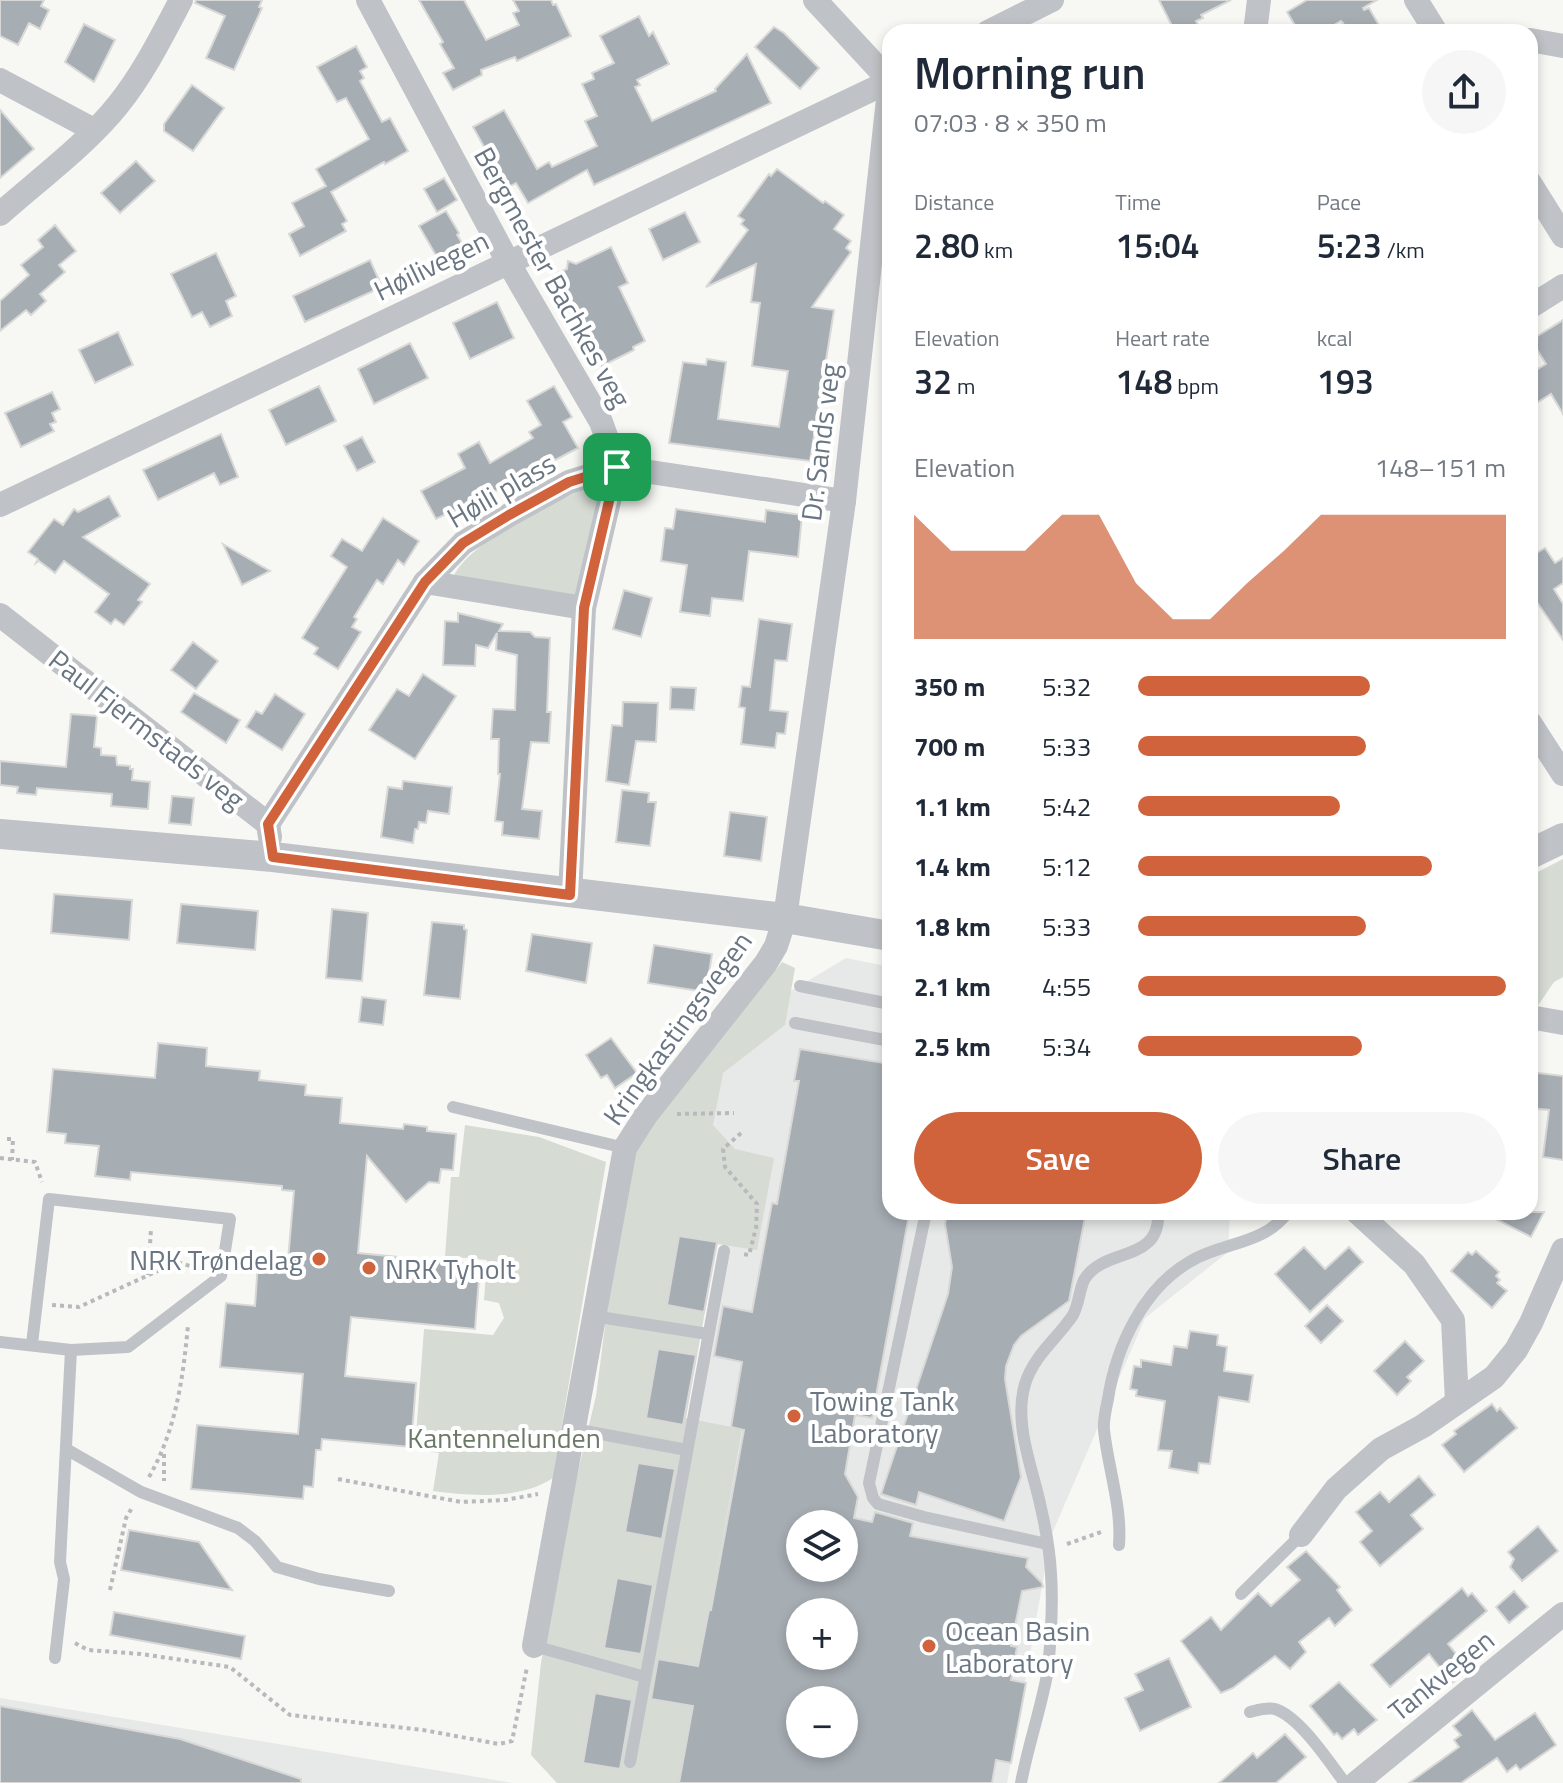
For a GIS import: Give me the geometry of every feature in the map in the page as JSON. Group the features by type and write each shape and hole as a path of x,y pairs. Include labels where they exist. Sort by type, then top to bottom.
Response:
{"street":[{"path":"0,214 118,105 155,48 181,0"},
{"name":"Bergmester Bachkes veg","path":"368,0 508,262 601,422 617,467"},
{"path":"815,0 882,72"},
{"path":"1004,24 1052,0"},
{"path":"1256,24 1259,0"},
{"path":"1416,0 1431,24"},
{"path":"1538,41 1563,46"},
{"path":"0,80 94,130"},
{"name":"Høilivegen","path":"0,505 882,85"},
{"name":"Dr. Sands veg","path":"785,918 844,501 882,154"},
{"path":"1538,196 1563,236"},
{"path":"1538,302 1563,286"},
{"path":"570,895 584,608 617,467 844,501"},
{"name":"Høili plass","path":"268,824 425,582 463,543 569,482 617,467"},
{"path":"425,582 584,608"},
{"name":"Paul Fjermstads veg","path":"0,615 268,824 273,857"},
{"path":"1538,735 1563,774"},
{"path":"0,834 273,857 570,895 785,918 882,935"},
{"path":"1538,850 1563,838"},
{"name":"Kringkastingsvegen","path":"534,1646 625,1148 646,1115 766,963 776,946 785,918"},
{"path":"1538,1018 1563,1023"},
{"path":"1366,1220 1414,1264 1453,1320 1457,1402"},
{"path":"1301,1535 1336,1489 1381,1449 1423,1426 1494,1377 1516,1350 1531,1323 1563,1250"},
{"name":"Tankvegen","path":"1356,1783 1563,1614"}],"lane":[{"path":"800,986 882,1002"},
{"path":"795,1023 882,1039"},
{"path":"453,1107 625,1148"},
{"path":"0,1342 71,1350 128,1347 221,1276 230,1219 49,1199 32,1344"},
{"path":"924,1220 869,1483 873,1498 878,1504 924,1517 1053,1544"},
{"path":"1021,1783 1031,1733 1045,1687 1053,1544 1023,1425 1027,1379 1041,1353 1074,1313 1084,1280 1107,1261 1147,1243 1158,1228 1158,1220"},
{"path":"1119,1545 1120,1524 1103,1426 1119,1354 1138,1314 1159,1287 1191,1260 1265,1233 1282,1220"},
{"path":"630,1762 724,1251"},
{"path":"593,1316 708,1334"},
{"path":"55,1658 64,1579 60,1562 71,1350"},
{"path":"574,1429 687,1450"},
{"path":"66,1449 141,1492 238,1528 255,1541 277,1567 319,1579 389,1591"},
{"path":"1241,1594 1301,1535"},
{"path":"534,1646 645,1677"},
{"path":"1250,1712 1265,1708 1278,1710 1303,1730 1345,1783"}],"path":[{"path":"646,1115 734,1113"},
{"path":"724,1251 749,1255 756,1228 757,1204 725,1167 723,1149 741,1133"},
{"path":"7,1139 13,1139 12,1160"},
{"path":"0,1158 35,1162"},
{"path":"148,1275 153,1211"},
{"path":"36,1304 79,1307 177,1262 221,1276"},
{"path":"110,1590 126,1518 164,1451 182,1388 191,1298"},
{"path":"163,1502 164,1451"},
{"path":"338,1479 461,1502 505,1500 546,1492 562,1484"},
{"path":"1053,1544 1085,1539"},
{"path":"58,1635 88,1650 230,1667 290,1715 423,1730 499,1744 512,1741 534,1646"}],"shaded area":[{"path":"846,958 882,965 882,1220 1230,1220 1228,1252 1145,1318 1051,1536 1007,1783 630,1783 727,1224 655,1146 779,998"},
{"path":"0,1698 513,1783 0,1783"}],"green space":[{"path":"591,486 601,490 577,594 569,599 453,579 473,552 492,538 535,512"},
{"path":"1563,859 1563,977 1554,982 1538,1005 1538,872"},
{"path":"782,962 795,968 785,1025 723,1073 713,1125 735,1149 774,1158 757,1250 717,1244 686,1418 742,1429 680,1783 557,1783 531,1755 541,1663 574,1488 596,1396 633,1156 655,1121","holes":["680,1236 717,1243 704,1312 667,1305"]},
{"name":"Kantennelunden","path":"465,1125 539,1137 606,1162 553,1478 526,1490 495,1495 433,1491 439,1453 415,1449 424,1329 493,1335 504,1318 499,1303 484,1300 487,1260 445,1256 451,1177 459,1177"}],"building":[{"path":"0,0 44,0 41,6 49,10 40,29 29,23 18,45 0,36"},
{"path":"196,0 262,0 259,7 262,8 234,70 206,58 225,16 195,3"},
{"path":"419,0 464,0 486,40 519,25 513,13 519,11 513,0 551,0 553,5 556,4 571,36 517,61 515,57 481,70 482,75 453,90 443,73 454,68"},
{"path":"1159,0 1231,0 1201,15 1203,18 1196,21 1198,24 1171,24"},
{"path":"1307,0 1377,0 1363,8 1369,8 1378,24 1341,24 1341,21 1336,24 1294,24 1287,12"},
{"path":"639,16 649,36 653,32 669,64 637,80 640,85 635,87 652,121 716,91 747,54 771,103 594,185 587,170 528,203 516,183 507,188 473,127 504,110 537,169 549,162 552,167 597,146 585,121 597,116 582,84 594,79 592,73 614,63 600,36"},
{"path":"84,24 115,40 94,82 65,62"},
{"path":"774,27 819,68 800,89 755,47"},
{"path":"356,46 367,67 360,71 364,78 360,81 382,122 390,118 408,151 331,192 347,221 342,224 346,231 300,256 289,234 304,226 292,203 326,186 316,169 369,139 346,98 337,102 317,67"},
{"path":"192,85 224,108 193,151 164,131 164,124"},
{"path":"0,110 34,149 0,178"},
{"path":"136,161 155,181 120,213 101,193"},
{"path":"777,169 844,215 834,229 851,241 846,248 851,252 812,307 834,310 810,461 669,443 683,362 706,365 707,359 726,362 718,419 779,427 788,371 752,366 760,303 751,302 756,264 706,287 748,230 741,224 744,220 738,216 769,174 771,176"},
{"path":"444,178 457,200 437,212 424,189"},
{"path":"446,211 462,243 437,257 419,226"},
{"path":"685,212 700,242 663,260 649,229"},
{"path":"55,225 76,251 59,265 65,272 40,294 46,301 31,315 26,310 0,331 0,301 29,275 21,265 43,247 38,240"},
{"path":"611,247 628,283 619,287 645,341 602,366 601,363 596,365 557,273 567,269 568,261 576,264"},
{"path":"216,253 236,296 226,301 232,316 210,327 202,312 192,317 171,274"},
{"path":"370,260 382,287 305,322 293,296"},
{"path":"497,302 514,338 470,359 453,323"},
{"path":"1563,320 1563,414 1551,394 1538,402 1538,369 1546,364 1538,351 1538,336"},
{"path":"118,332 133,365 95,383 79,350"},
{"path":"410,343 428,378 374,404 358,369"},
{"path":"319,386 336,421 286,445 269,410"},
{"path":"554,386 572,417 563,422 578,448 472,506 436,519 421,491 465,468 458,454 479,442 490,463 533,438 529,432 541,425 527,401"},
{"path":"52,392 60,409 52,413 56,422 50,424 54,431 21,447 5,413"},
{"path":"221,434 238,477 220,485 214,473 158,500 143,470"},
{"path":"362,437 375,462 357,471 344,446"},
{"path":"109,496 120,516 83,537 150,584 138,600 142,602 124,625 115,619 111,624 95,612 109,594 64,561 55,573 39,561 36,563 38,559 28,552 54,519 63,525 74,509 78,512"},
{"path":"676,509 765,522 766,510 802,515 798,557 749,551 743,601 712,598 710,616 680,612 687,565 661,561 665,528 673,529"},
{"path":"383,518 419,541 404,565 398,560 383,584 377,580 354,617 357,619 352,627 361,632 338,669 314,654 318,648 302,638 347,567 331,556 342,539 362,551"},
{"path":"223,544 270,571 242,585"},
{"path":"1545,548 1555,563 1563,558 1563,583 1554,589 1563,604 1563,640 1538,604 1538,552"},
{"path":"624,590 652,598 641,637 613,629"},
{"path":"458,613 503,624 499,631 530,632 535,637 550,638 549,743 531,742 522,809 542,811 539,839 502,835 503,822 495,821 500,774 499,739 491,739 493,709 515,710 517,655 496,650 497,633 488,648 476,645 475,666 443,665 445,621 458,622"},
{"path":"759,619 792,624 787,661 775,660 770,710 788,712 785,734 777,733 775,748 741,744 745,708 739,707 742,686 750,687"},
{"path":"193,642 218,661 196,689 171,670"},
{"path":"423,674 456,696 415,759 369,730 397,689 409,696"},
{"path":"671,687 696,688 694,710 670,709"},
{"path":"194,693 240,720 226,743 181,712"},
{"path":"275,694 305,714 282,750 246,727 256,711 262,714"},
{"path":"623,702 658,703 656,742 636,741 629,785 606,781 612,725 622,726"},
{"path":"71,714 97,716 94,747 101,748 101,755 116,756 117,765 130,766 133,769 132,780 150,782 148,809 111,806 112,794 37,788 36,795 17,793 18,787 0,785 0,761 66,767"},
{"path":"403,781 452,787 449,814 428,811 426,823 419,822 418,829 415,829 413,843 381,837 388,787 402,789"},
{"path":"622,790 649,793 648,802 656,802 650,846 616,842"},
{"path":"172,796 194,798 191,825 169,823"},
{"path":"730,812 767,817 761,861 724,856"},
{"path":"54,894 132,900 129,940 51,933"},
{"path":"181,904 258,911 255,950 177,943"},
{"path":"332,909 368,913 362,981 326,978"},
{"path":"432,922 464,925 467,930 460,999 424,995"},
{"path":"532,934 592,943 586,983 526,971"},
{"path":"654,945 712,954 706,992 648,983"},
{"path":"362,997 386,1000 383,1025 359,1022"},
{"path":"611,1038 637,1073 615,1088 607,1075 601,1078 586,1055"},
{"name":"NRK Tyholt","path":"158,1043 207,1048 206,1066 260,1071 259,1080 306,1085 305,1095 342,1098 340,1123 403,1129 404,1124 427,1127 427,1131 456,1134 453,1170 441,1169 439,1183 429,1182 406,1202 367,1156 358,1253 480,1265 475,1329 351,1317 345,1376 416,1383 411,1447 322,1439 321,1450 316,1450 313,1487 304,1486 303,1499 191,1489 197,1425 298,1434 303,1374 220,1367 226,1303 255,1306 258,1262 285,1264 288,1260 294,1191 282,1190 282,1186 131,1172 130,1180 95,1176 99,1146 65,1143 66,1134 47,1132 53,1069 155,1078"},
{"name":"Towing Tank Laboratory","path":"800,1049 882,1063 882,1220 908,1220 872,1418 855,1415 845,1474 858,1497 856,1510 786,1510 786,1582 858,1582 858,1519 872,1522 875,1512 913,1523 910,1536 1028,1558 1026,1567 1043,1587 1022,1591 1011,1646 1017,1647 1011,1680 1026,1683 1011,1763 996,1760 992,1783 679,1783 693,1706 651,1699 658,1659 698,1666 744,1430 731,1427 742,1362 714,1356 723,1306 752,1312 772,1203 777,1204 799,1081 794,1081"},
{"path":"1538,1073 1563,1076 1563,1160 1543,1157 1549,1110 1538,1109"},
{"path":"1538,1212 1544,1212 1531,1237 1498,1220 1538,1220"},
{"path":"946,1220 1084,1220 1069,1301 1021,1336 1006,1366 1005,1379 1021,1477 1004,1521 919,1492 916,1505 881,1494 948,1294 952,1267"},
{"path":"679,1236 717,1242 704,1312 667,1305"},
{"path":"1304,1247 1325,1269 1349,1247 1363,1262 1310,1312 1275,1274"},
{"path":"1476,1251 1499,1272 1496,1276 1500,1280 1497,1283 1507,1291 1492,1308 1451,1271 1468,1252 1472,1255"},
{"path":"1327,1305 1343,1321 1321,1343 1305,1326"},
{"path":"1190,1331 1218,1335 1217,1345 1227,1347 1224,1371 1253,1375 1249,1402 1219,1397 1210,1464 1199,1463 1198,1473 1169,1468 1172,1451 1158,1450 1165,1401 1136,1396 1137,1390 1130,1389 1134,1366 1141,1367 1141,1360 1171,1365 1174,1346 1187,1348"},
{"path":"1405,1341 1424,1361 1407,1377 1411,1381 1397,1395 1374,1371"},
{"path":"658,1349 696,1355 683,1425 646,1418"},
{"path":"1492,1404 1497,1411 1500,1408 1517,1428 1464,1472 1442,1445 1456,1434 1454,1431"},
{"path":"638,1463 675,1469 662,1539 625,1532"},
{"path":"1419,1476 1435,1495 1411,1515 1423,1529 1380,1566 1360,1542 1372,1531 1356,1512 1380,1492 1389,1502"},
{"path":"1538,1526 1558,1551 1522,1581 1510,1567 1514,1559 1508,1552"},
{"path":"129,1530 199,1542 232,1590 121,1570"},
{"path":"1306,1551 1340,1587 1337,1590 1352,1610 1335,1626 1329,1618 1299,1642 1306,1652 1290,1669 1275,1656 1233,1688 1221,1693 1181,1641 1211,1617 1221,1630 1258,1593 1271,1606 1300,1580 1287,1567"},
{"path":"617,1578 653,1585 641,1654 604,1648"},
{"path":"1462,1588 1468,1596 1472,1593 1487,1611 1448,1644 1469,1670 1452,1683 1429,1654 1390,1687 1371,1665"},
{"path":"1514,1591 1528,1607 1509,1623 1496,1607"},
{"path":"114,1612 245,1636 241,1659 110,1635"},
{"path":"1169,1658 1191,1707 1140,1731 1125,1698 1143,1690 1135,1674"},
{"path":"1339,1682 1377,1720 1358,1735 1354,1729 1342,1739 1337,1733 1334,1735 1310,1706"},
{"path":"595,1693 632,1700 620,1769 583,1763"},
{"path":"0,1706 180,1739 301,1779 301,1783 0,1783"},
{"path":"1472,1710 1495,1740 1535,1713 1556,1745 1520,1770 1516,1765 1507,1772 1497,1758 1461,1783 1409,1783 1459,1747 1454,1740 1461,1735 1453,1726"},
{"path":"1285,1734 1306,1757 1276,1783 1219,1783 1253,1753 1257,1758"}],"place":[{"name":"NRK Trøndelag","path":"319,1259"},
{"name":"NRK Tyholt","path":"369,1268"},
{"name":"Towing Tank Laboratory","path":"794,1416"},
{"name":"Ocean Basin Laboratory","path":"929,1646"}],"route":[{"path":"617,467 584,608 570,895 273,857 268,824 425,582 463,543 509,515 569,482 617,467"}]}
